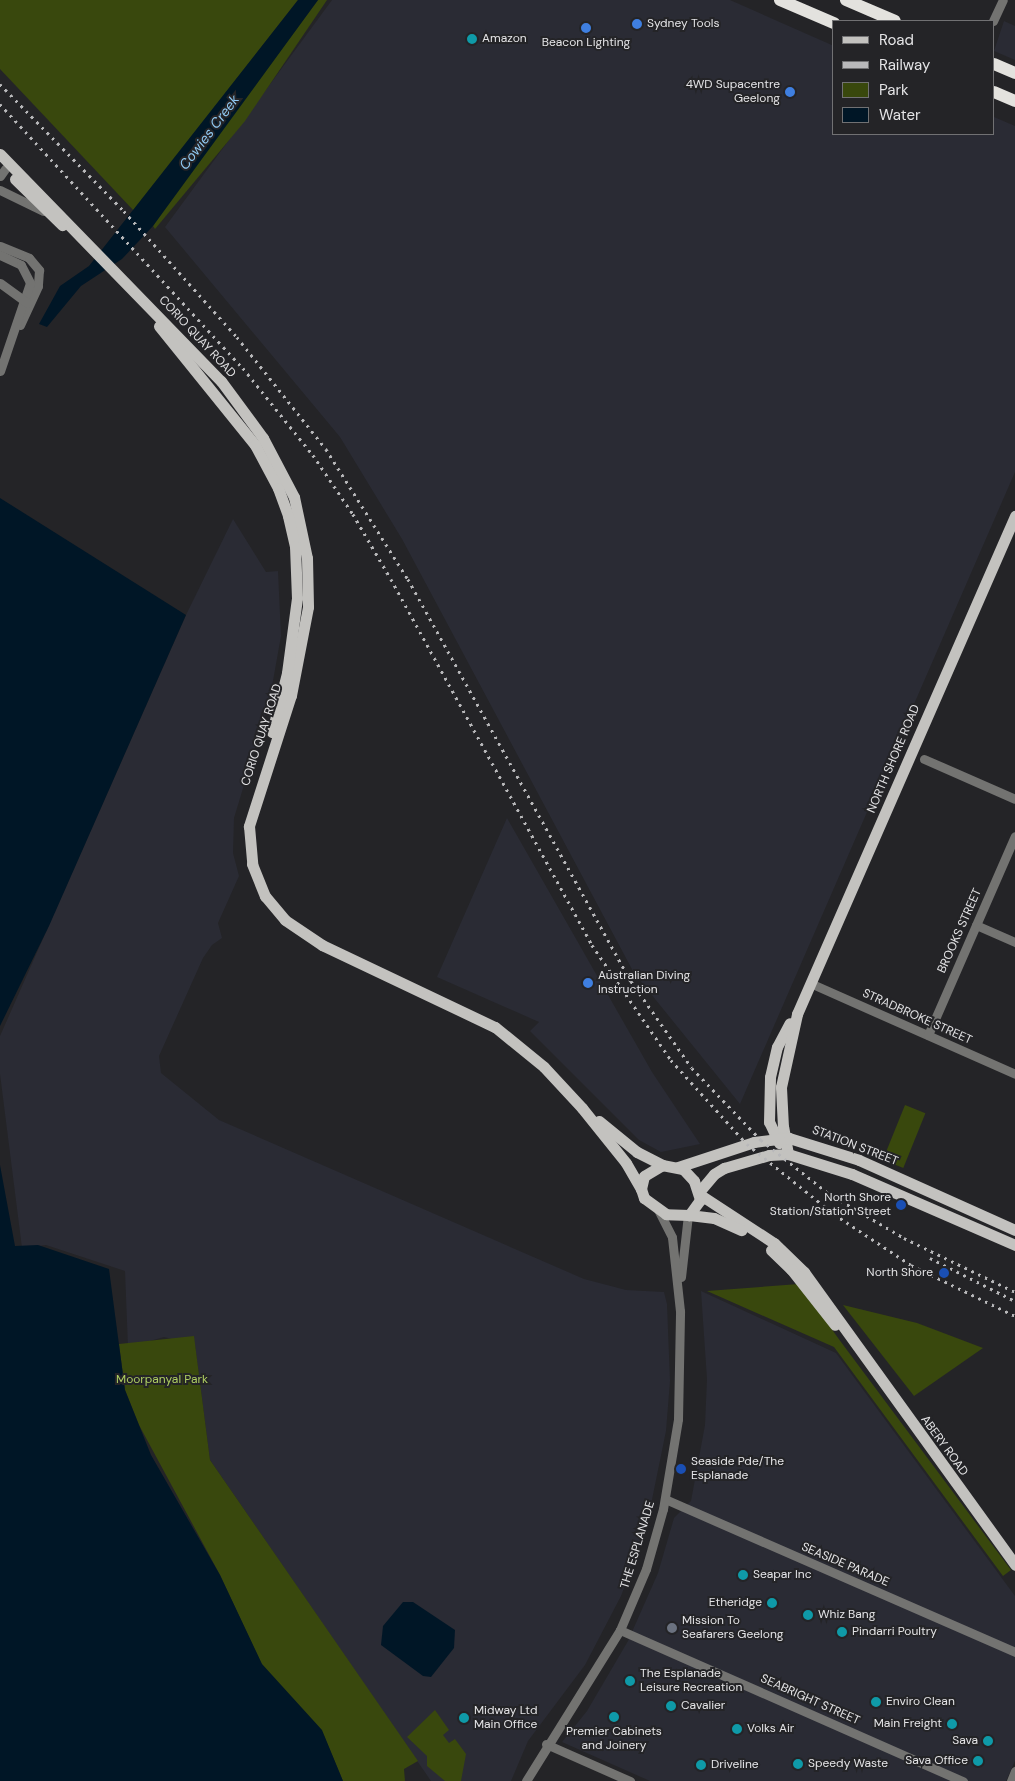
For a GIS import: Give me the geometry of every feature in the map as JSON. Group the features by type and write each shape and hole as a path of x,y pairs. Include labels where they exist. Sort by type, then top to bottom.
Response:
{"highway":[{"path":"780,0 832,22"},
{"path":"846,0 893,20"},
{"path":"995,64 1015,73"},
{"path":"995,92 1015,101"}],"main road":[{"name":"CORIO QUAY ROAD","path":"3,164 48,214 89,247"},
{"name":"CORIO QUAY ROAD","path":"3,164 208,366 246,413 280,465 300,546 295,622 280,706 246,809 242,834 244,858 258,899 279,924 321,951 379,974 495,1027 544,1067 582,1108 626,1162 641,1189"},
{"name":"NORTH SHORE ROAD","path":"788,1154 780,1137 769,1122 770,1077 781,1038 797,1014 1015,516"},
{"name":"CORIO QUAY ROAD","path":"582,1108 637,1152 663,1165"},
{"path":"678,1167 689,1174 699,1193 698,1204 689,1215 670,1215 658,1210 646,1200 641,1189 648,1171 663,1165 678,1167 780,1137"},
{"name":"STATION STREET","path":"780,1137 859,1160 1015,1230"},
{"path":"699,1193 714,1174 724,1168 762,1157 788,1154 852,1174 1015,1245"},
{"name":"ABERY ROAD","path":"699,1193 789,1256 829,1305 852,1343"},
{"name":"ABERY ROAD","path":"689,1215 727,1223 770,1248 791,1269 852,1343 1015,1565"}],"street":[{"path":"994,20 1003,0"},
{"path":"0,190 48,214"},
{"path":"0,246 29,258 38,267 39,282 14,332 0,371"},
{"path":"0,255 15,261 26,270 30,283 27,303"},
{"path":"0,283 27,303"},
{"path":"924,758 1015,799"},
{"name":"BROOKS STREET","path":"928,1035 1015,836"},
{"path":"976,925 1015,942"},
{"name":"STRADBROKE STREET","path":"810,983 1015,1074"},
{"name":"THE ESPLANADE","path":"658,1210 672,1237 679,1287"},
{"name":"THE ESPLANADE","path":"526,1781 546,1744 597,1670 620,1630 646,1569 665,1500 678,1419 679,1287 689,1215"},
{"name":"SEASIDE PARADE","path":"665,1500 1015,1652"},
{"name":"SEABRIGHT STREET","path":"620,1630 963,1781"},
{"path":"546,1744 630,1781"},
{"path":"1011,1781 1015,1771"}],"shaded area":[{"path":"332,0 730,0 832,45 832,135 995,135 995,117 1015,126 1015,472 740,1104 634,973 402,539 340,437 165,227"},
{"path":"1004,21 1015,26 1015,60 995,51"},
{"path":"233,519 266,572 278,571 281,636 269,703 234,818 233,853 239,876 218,923 222,938 212,945 203,958 159,1056 161,1073 219,1120 584,1279 626,1290 664,1292 667,1304 670,1381 666,1431 646,1529 621,1596 585,1665 528,1741 511,1781 431,1781 210,1460 195,1345 164,1337 128,1347 125,1271 46,1245 22,1248 0,1074 0,1036 186,615"},
{"path":"507,818 652,1072 700,1144 661,1152 639,1140 530,1031 539,1022 437,977"},
{"path":"701,1291 836,1353 1015,1596 1015,1761 1006,1781 650,1781 562,1742 587,1711 628,1641 658,1573 674,1518 691,1501 705,1425 707,1379"}],"green space":[{"path":"0,0 298,0 134,211 0,69"},
{"path":"318,0 327,0 245,121 155,229 153,226 175,192"},
{"path":"905,1105 925,1113 903,1168 883,1160"},
{"path":"799,1284 1011,1570 1003,1576 834,1347 707,1291"},
{"path":"843,1305 917,1323 983,1348 914,1396"},
{"name":"Moorpanyal Park","path":"194,1336 210,1460 418,1761 404,1769 405,1781 343,1781 324,1736 262,1665 220,1575 139,1425 125,1390 119,1344"},
{"path":"435,1710 449,1730 443,1735 449,1743 455,1739 466,1754 461,1781 445,1781 427,1766 427,1756 407,1737"}],"water":[{"name":"Cowies Creek","path":"298,0 318,0 153,226 122,259 81,286 47,327 39,324 60,286 89,266"},
{"path":"0,498 186,615 49,926 0,1026"},
{"path":"0,1165 15,1246 38,1245 109,1269 125,1390 151,1455 220,1575 262,1664 322,1730 343,1781 0,1781"},
{"path":"403,1602 413,1602 455,1630 454,1648 431,1677 423,1676 381,1645 383,1626"}],"railway":[{"path":"0,84 124,211 237,337 326,449 408,579 631,981 692,1068 761,1140 828,1193 904,1238 1015,1292"},
{"path":"0,104 243,368 313,455 353,514 391,579 592,945 671,1060 747,1144 834,1214 911,1265 1015,1316"},
{"path":"930,1258 1015,1301"}],"place":[{"name":"Sydney Tools","path":"637,24"},
{"name":"Beacon Lighting","path":"586,28"},
{"name":"Amazon","path":"472,39"},
{"name":"4WD Supacentre Geelong","path":"790,92"},
{"name":"Australian Diving Instruction","path":"588,983"},
{"name":"North Shore Station/Station Street","path":"901,1205"},
{"name":"North Shore","path":"944,1273"},
{"name":"Seaside Pde/The Esplanade","path":"681,1469"},
{"name":"Seapar Inc","path":"743,1575"},
{"name":"Etheridge","path":"772,1603"},
{"name":"Whiz Bang","path":"808,1615"},
{"name":"Mission To Seafarers Geelong","path":"672,1628"},
{"name":"Pindarri Poultry","path":"842,1632"},
{"name":"The Esplanade Leisure Recreation","path":"630,1681"},
{"name":"Enviro Clean","path":"876,1702"},
{"name":"Cavalier","path":"671,1706"},
{"name":"Premier Cabinets and Joinery","path":"614,1717"},
{"name":"Midway Ltd Main Office","path":"464,1718"},
{"name":"Main Freight","path":"952,1724"},
{"name":"Volks Air","path":"737,1729"},
{"name":"Sava","path":"988,1741"},
{"name":"Sava Office","path":"978,1761"},
{"name":"Speedy Waste","path":"798,1764"},
{"name":"Driveline","path":"701,1765"}]}
